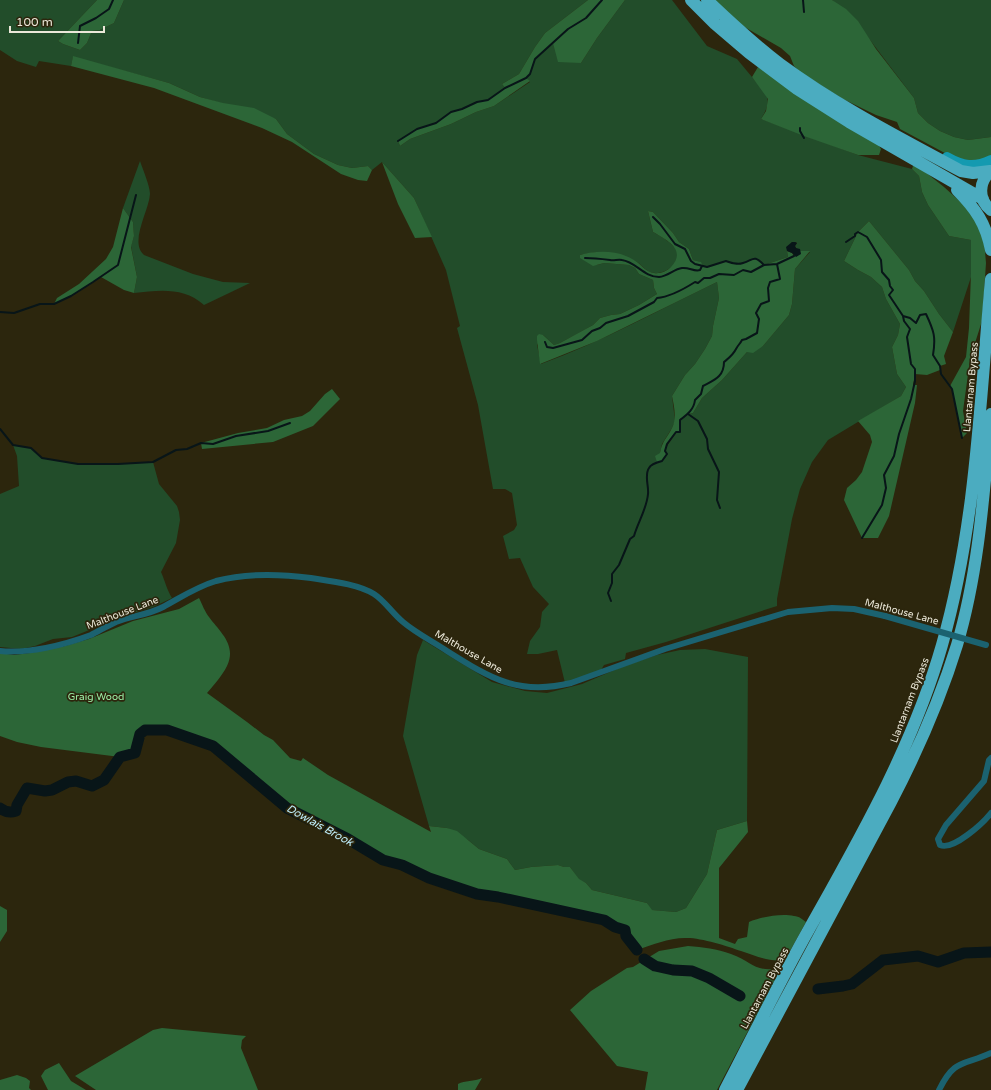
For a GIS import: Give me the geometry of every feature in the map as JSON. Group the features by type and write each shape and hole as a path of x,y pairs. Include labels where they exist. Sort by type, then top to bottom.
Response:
{"highway":[{"path":"691,0 715,24 749,53 797,89 849,122 942,175 988,206"},
{"path":"706,0 733,26 781,64 854,112 961,171 973,173 991,167"},
{"path":"991,167 982,184 981,192 988,206 991,223"},
{"path":"942,175 969,202 981,218 988,236 991,250"},
{"name":"Llantarnam Bypass","path":"725,1090 802,942 881,797 903,751 926,696 956,591 969,516 983,383 991,279"},
{"path":"737,1090 915,756 940,694 957,644 973,575 983,502 991,414"}],"street":[{"name":"Malthouse Lane","path":"0,651 23,652 76,640 116,622 149,613 199,587 216,581 256,576 310,578 365,590 374,594 402,621 416,632 493,678 522,686 536,688 561,686 571,683 665,649 788,612 832,608 854,609 886,616 988,645"},
{"path":"991,758 989,760 984,781 946,825 938,839 940,845 948,845 961,839 977,828 991,814"},
{"path":"939,1090 945,1077 958,1064 981,1058 991,1053"}],"green space":[{"path":"0,0 97,0 58,41 80,50 87,43 92,31 100,30 114,23 124,0 588,0 545,33 519,74 502,84 505,88 488,100 477,102 451,112 436,123 417,129 398,141 400,146 410,139 494,106 530,82 526,78 530,74 535,59 553,43 581,63 625,0 672,0 707,46 737,59 766,94 768,101 767,107 761,119 858,155 912,169 919,176 922,192 928,205 949,236 971,240 971,277 953,332 924,291 915,281 909,270 869,221 858,232 844,261 871,277 882,287 886,299 900,324 898,335 892,347 897,374 906,387 901,396 828,440 812,462 800,489 792,519 777,606 666,642 626,653 625,659 604,665 601,670 565,683 557,650 538,654 527,654 530,641 540,627 542,612 549,604 533,587 520,558 509,559 503,536 514,530 517,525 512,493 505,489 493,489 478,405 457,328 460,326 446,270 414,198 382,162 372,170 368,166 352,168 338,165 314,154 287,134 276,119 200,97 169,83 73,57 71,66 39,61 36,67 17,61 0,50","holes":["648,211 653,212 673,233 679,242 689,249 693,260 700,262 703,266 707,267 726,261 734,264 741,264 754,259 758,260 764,265 788,257 787,251 792,242 797,243 795,246 800,251 810,252 795,269 792,304 789,315 763,346 747,352 722,380 702,398 693,413 688,414 680,420 677,432 665,451 660,453 662,444 675,421 672,396 685,375 695,364 712,336 719,298 717,282 608,336 541,364 537,345 543,335 554,345 560,343 593,325 600,318 620,314 657,294 654,288 653,280 639,274 635,268 629,265 604,263 597,265 580,255 598,252 608,253 634,261 652,273 663,272 671,268 677,261 678,254 675,247 664,238 653,232"]},
{"path":"97,0 124,0 114,23 100,30 92,31 87,43 80,50 58,41"},
{"path":"588,0 625,0 581,63 558,62 553,43 535,59 530,74 526,78 530,81 494,106 410,139 400,146 398,141 417,129 436,123 451,112 477,102 488,100 505,88 502,84 519,74 545,33"},
{"path":"713,0 832,0 846,9 858,21 876,49 914,98 918,113 928,123 940,131 954,137 968,140 991,137 991,157 980,161 956,159 900,129 897,122 876,115 843,99 800,72 794,66 790,56 781,48 741,25"},
{"path":"832,0 991,0 991,137 968,140 954,137 940,131 928,123 918,113 914,98 867,36"},
{"path":"73,56 169,83 200,97 223,103 254,108 276,119 287,134 314,154 338,165 352,168 368,166 372,170 367,181 358,180 341,174 292,142 262,128 154,88 71,66"},
{"path":"758,67 878,144 881,149 879,155 858,155 761,119 766,111 768,99 752,77"},
{"path":"140,161 150,191 149,201 141,226 138,242 144,255 193,274 223,282 250,283 204,305 188,295 171,291 134,293 137,277 131,246 134,236 133,222 123,208"},
{"path":"382,162 414,198 432,237 415,238 398,204"},
{"path":"914,163 965,206 979,223 984,240 986,263 982,321 969,367 963,411 967,433 962,438 950,386 966,357 969,328 971,240 949,236 928,205 922,192 919,176 912,169"},
{"path":"123,208 133,222 134,236 131,247 137,277 134,293 124,290 101,277 71,296 54,304 57,298 79,284 106,259 113,247"},
{"path":"648,211 653,212 673,233 679,242 689,249 693,260 701,262 703,266 707,267 726,261 739,264 754,259 758,260 764,265 788,257 787,251 792,253 794,256 800,251 810,251 795,269 792,304 789,315 763,346 753,353 747,352 722,380 702,398 693,413 680,419 680,432 676,432 667,444 665,451 667,454 662,461 657,462 655,456 660,453 663,442 674,424 675,412 672,396 685,375 695,364 705,349 712,336 719,298 717,282 597,341 540,364 537,340 537,336 539,334 543,335 554,345 560,343 593,325 600,318 620,314 657,294 654,288 653,280 639,274 635,268 629,265 604,263 593,266 580,258 580,255 594,252 617,253 631,258 647,270 654,273 668,270 675,261 677,255 676,251 669,242 653,232"},
{"path":"869,221 909,270 915,281 924,291 953,332 944,356 946,364 940,366 940,370 927,375 915,374 913,385 917,385 915,403 889,516 878,538 862,538 844,500 847,488 862,472 872,442 870,435 858,421 901,396 906,387 897,374 892,347 898,335 900,324 886,299 882,287 871,277 844,261 858,232"},
{"path":"332,389 340,399 313,426 273,442 202,449 201,443 238,433 267,428 284,420 302,416 310,411 325,394"},
{"path":"13,445 31,448 42,458 78,464 153,462 159,484 177,506 179,512 180,520 176,543 161,572 172,598 153,607 124,616 72,637 53,639 35,646 21,649 0,647 0,494 19,486 17,456"},
{"name":"Graig Wood","path":"199,598 208,615 226,639 230,652 230,658 225,670 207,693 273,740 290,758 301,761 303,758 328,775 431,832 429,826 457,831 479,849 507,859 515,870 558,865 570,867 579,879 586,883 592,890 647,903 652,910 676,912 686,908 707,874 717,830 747,821 748,832 719,868 719,938 735,944 738,939 747,937 749,922 777,915 789,915 801,918 806,922 785,960 762,958 721,944 691,938 666,940 637,950 626,936 625,930 615,927 604,920 498,897 477,894 429,878 402,866 383,860 348,839 287,808 213,746 167,730 145,730 140,734 135,753 120,757 41,747 17,742 0,736 0,653 14,655 65,646 89,639 133,621 179,609"},
{"path":"423,640 492,682 525,691 547,693 582,684 624,666 657,655 680,650 705,649 748,657 747,821 717,830 707,874 686,908 676,912 651,910 647,903 592,890 586,883 579,880 570,867 558,865 515,870 507,859 479,849 468,840 447,828 429,826 403,736 417,655"},
{"path":"0,906 7,910 7,931 0,942"},
{"path":"688,946 710,948 726,952 759,968 781,968 717,1090 645,1090 648,1072 617,1066 570,1010 591,991 627,968 633,967 659,951"},
{"path":"162,1028 246,1036 242,1040 241,1048 258,1090 96,1090 75,1076 153,1030"},
{"path":"59,1063 71,1081 86,1090 48,1090 41,1076 45,1070"},
{"path":"17,1075 30,1081 29,1088 31,1090 0,1090 0,1080"},
{"path":"482,1078 475,1090 458,1090 458,1084"}],"shaded area":[{"path":"792,242 797,243 795,246 796,248 800,249 801,254 796,257 787,251 786,247"}],"waterway":[{"path":"78,43 80,26 109,9 113,0"},
{"path":"398,141 417,129 436,123 451,112 477,102 488,100 505,88 526,78 530,74 535,59 568,29 586,18 602,0"},
{"path":"803,0 804,12"},
{"path":"800,128 804,138"},
{"path":"0,312 14,313 40,304 54,304 71,296 118,265 136,195"},
{"path":"653,217 675,244 685,249 691,261 695,264 707,267 726,261 739,264 755,259 764,265"},
{"path":"846,242 858,232 867,237 881,260 882,272 889,280 890,286 893,290 889,295 903,316 910,318 916,323 920,315 926,314 934,334 933,355 940,366 941,374 952,389 962,438"},
{"path":"545,342 547,347 553,348 582,340 592,331 600,328 606,323 628,316 654,302 657,298 682,290 695,282 698,283 704,278 710,278 719,274 734,275 743,270 751,272 764,265 777,264 794,256"},
{"path":"585,258 627,261 649,275 659,277 682,268 700,270 702,266"},
{"path":"611,601 608,593 612,583 612,574 619,565 630,539 634,536 646,504 648,494 648,471 651,465 662,461 667,454 665,451 667,444 676,432 680,432 680,420 692,409 695,400 701,394 703,386 720,375 724,367 724,362 742,340 757,333 759,319 756,313 761,304 769,301 768,288 770,282 780,279 777,264"},
{"path":"862,538 882,505 886,488 884,475 894,456 915,381 915,369 911,364 907,337 910,329 904,321 903,316"},
{"path":"688,414 698,421 707,439 708,449 719,472 717,500 720,508"},
{"path":"0,429 13,445 31,448 42,458 78,464 118,464 153,462 176,450 187,449 201,443 213,444 236,436 268,431 290,423"},
{"name":"Dowlais Brook","path":"0,808 8,812 16,811 17,805 27,788 45,791 52,790 68,782 76,781 92,786 104,780 120,757 135,753 140,734 145,730 167,730 213,746 287,808 348,839 383,860 402,865 429,878 477,894 498,897 604,920 615,927 625,930 626,936 637,950"},
{"name":"Dowlais Brook","path":"818,989 852,984 883,960 918,956 938,962 964,953 991,952"},
{"name":"Dowlais Brook","path":"644,959 655,966 673,970 692,971 709,978 740,996"}]}
